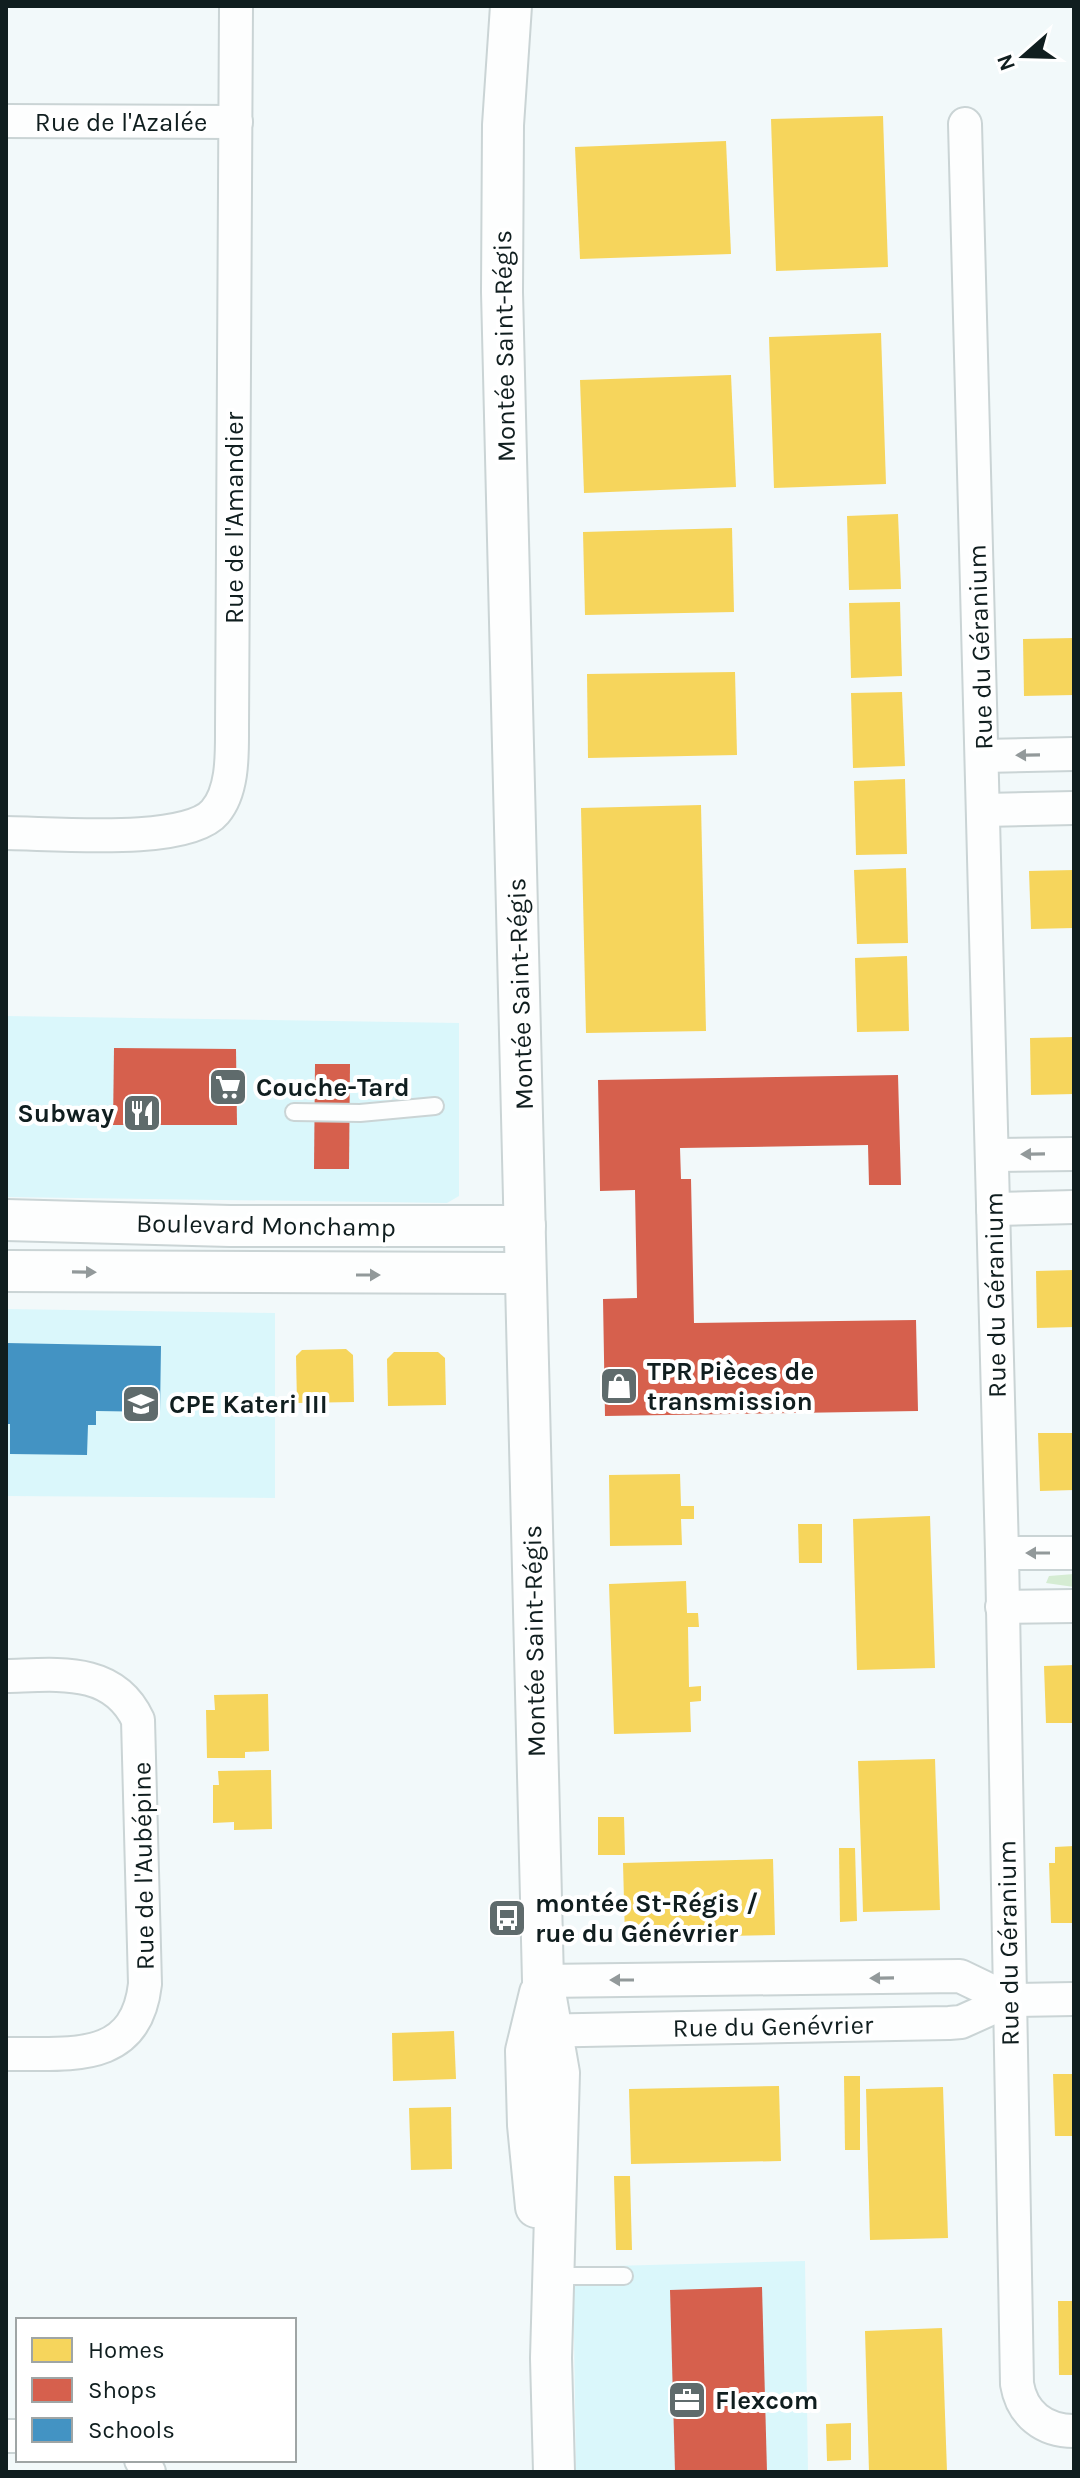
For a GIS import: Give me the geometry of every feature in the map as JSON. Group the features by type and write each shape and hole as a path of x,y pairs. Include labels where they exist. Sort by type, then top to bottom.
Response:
{"street":[{"name":"Rue de l'Amandier","path":"6,833 164,833 203,822 215,812 224,796 232,753 236,6"},
{"name":"Montée Saint-Régis","path":"511,6 503,125 502,292 543,2031 559,2098 549,2276 554,2472"},
{"name":"Rue de l'Azalée","path":"6,121 236,122"},
{"name":"Rue du Géranium","path":"965,124 1002,1553 1017,2384 1025,2409 1034,2419 1056,2430 1074,2431"},
{"path":"983,756 1074,754"},
{"path":"984,810 1074,808"},
{"path":"992,1155 1074,1154"},
{"path":"993,1209 1074,1207"},
{"name":"Boulevard Monchamp","path":"6,1220 230,1226 525,1226"},
{"name":"Boulevard Monchamp","path":"6,1271 525,1273"},
{"path":"1002,1553 1074,1553"},
{"path":"1002,1607 1074,1606"},
{"name":"Rue de l'Aubépine","path":"6,1676 73,1676 99,1680 133,1708 141,1732 145,1984 143,2005 137,2019 113,2043 85,2053 6,2054"},
{"name":"Rue du Genévrier","path":"543,1981 960,1976 1010,2000"},
{"name":"Rue du Genévrier","path":"543,2031 949,2023 961,2022 1010,2000 1074,1999"}],"lane":[{"path":"294,1112 360,1113 435,1106"},
{"path":"549,2276 624,2276"}],"shaded area":[{"path":"6,1016 459,1023 459,1196 447,1203 6,1197"},
{"name":"CPE Kateri III","path":"6,1309 275,1313 275,1498 6,1496"},
{"path":"805,2261 808,2472 576,2472 573,2267"}],"green space":[{"path":"1074,1574 1074,1587 1046,1583 1049,1576"}],"building: Homes":[{"path":"883,116 888,267 776,271 771,119"},
{"path":"726,141 731,254 580,259 575,147"},
{"path":"881,333 886,484 774,488 769,337"},
{"path":"731,375 736,487 584,493 580,380"},
{"path":"898,514 901,589 849,590 847,516"},
{"path":"732,528 734,612 585,615 583,532"},
{"path":"900,602 902,676 851,678 849,603"},
{"path":"1074,638 1074,695 1024,696 1023,639"},
{"path":"735,672 737,755 588,758 587,674"},
{"path":"902,692 905,766 853,768 851,693"},
{"path":"905,779 907,854 856,855 854,781"},
{"path":"701,805 706,1031 586,1033 581,808"},
{"path":"906,868 908,943 857,944 854,870"},
{"path":"1074,870 1074,928 1031,929 1029,871"},
{"path":"907,956 909,1031 857,1032 855,958"},
{"path":"1074,1037 1074,1094 1031,1095 1030,1038"},
{"path":"1074,1270 1074,1327 1037,1328 1036,1271"},
{"path":"346,1349 353,1355 354,1402 297,1403 296,1356 302,1350"},
{"path":"394,1352 438,1352 445,1358 446,1405 388,1406 387,1359"},
{"path":"1038,1433 1074,1433 1074,1490 1040,1491"},
{"path":"680,1474 681,1506 694,1506 694,1519 681,1519 682,1545 610,1546 609,1475"},
{"path":"930,1516 935,1668 857,1670 853,1519"},
{"path":"798,1524 822,1524 822,1563 799,1563"},
{"path":"686,1581 687,1613 698,1613 699,1627 688,1627 689,1687 701,1686 701,1701 690,1702 691,1732 614,1734 609,1584"},
{"path":"1074,1665 1074,1723 1046,1723 1044,1666"},
{"path":"268,1694 269,1751 245,1752 245,1758 207,1758 206,1710 215,1710 214,1695"},
{"path":"935,1759 940,1910 863,1912 858,1761"},
{"path":"271,1770 272,1829 234,1830 234,1822 213,1823 213,1785 219,1785 218,1771"},
{"path":"598,1817 624,1817 625,1855 598,1855"},
{"path":"1074,1846 1074,1923 1051,1923 1049,1863 1055,1863 1055,1847"},
{"path":"839,1848 855,1848 857,1921 840,1922"},
{"path":"773,1859 775,1935 625,1938 623,1863"},
{"path":"454,2031 456,2079 393,2081 392,2033"},
{"path":"1053,2074 1074,2074 1074,2136 1055,2136"},
{"path":"844,2076 860,2076 860,2150 845,2150"},
{"path":"779,2086 781,2161 631,2164 629,2089"},
{"path":"943,2087 948,2238 870,2240 866,2089"},
{"path":"451,2107 452,2169 411,2170 409,2108"},
{"path":"614,2176 630,2176 632,2250 616,2250"},
{"path":"1058,2301 1074,2301 1074,2375 1059,2375"},
{"path":"942,2328 947,2472 869,2472 865,2331"},
{"path":"851,2423 851,2460 827,2461 826,2424"}],"building: Shops":[{"path":"114,1048 236,1049 237,1125 113,1125"},
{"path":"315,1064 350,1064 349,1169 314,1169"},
{"path":"898,1075 901,1185 869,1185 868,1145 680,1148 681,1179 691,1179 694,1323 916,1320 918,1411 605,1416 603,1299 637,1298 635,1190 600,1191 598,1080"},
{"path":"762,2287 767,2472 675,2472 670,2290"}],"building: Schools":[{"path":"6,1343 161,1346 160,1412 96,1411 96,1425 88,1425 87,1455 10,1454 10,1424 6,1424"}],"place":[{"name":"Couche-Tard","path":"228,1087"},
{"name":"Subway","path":"142,1113"},
{"name":"TPR Pièces de transmission","path":"619,1386"},
{"name":"CPE Kateri III","path":"141,1404"},
{"name":"montée St-Régis / rue du Génévrier","path":"507,1918"},
{"name":"Flexcom","path":"687,2400"}]}
